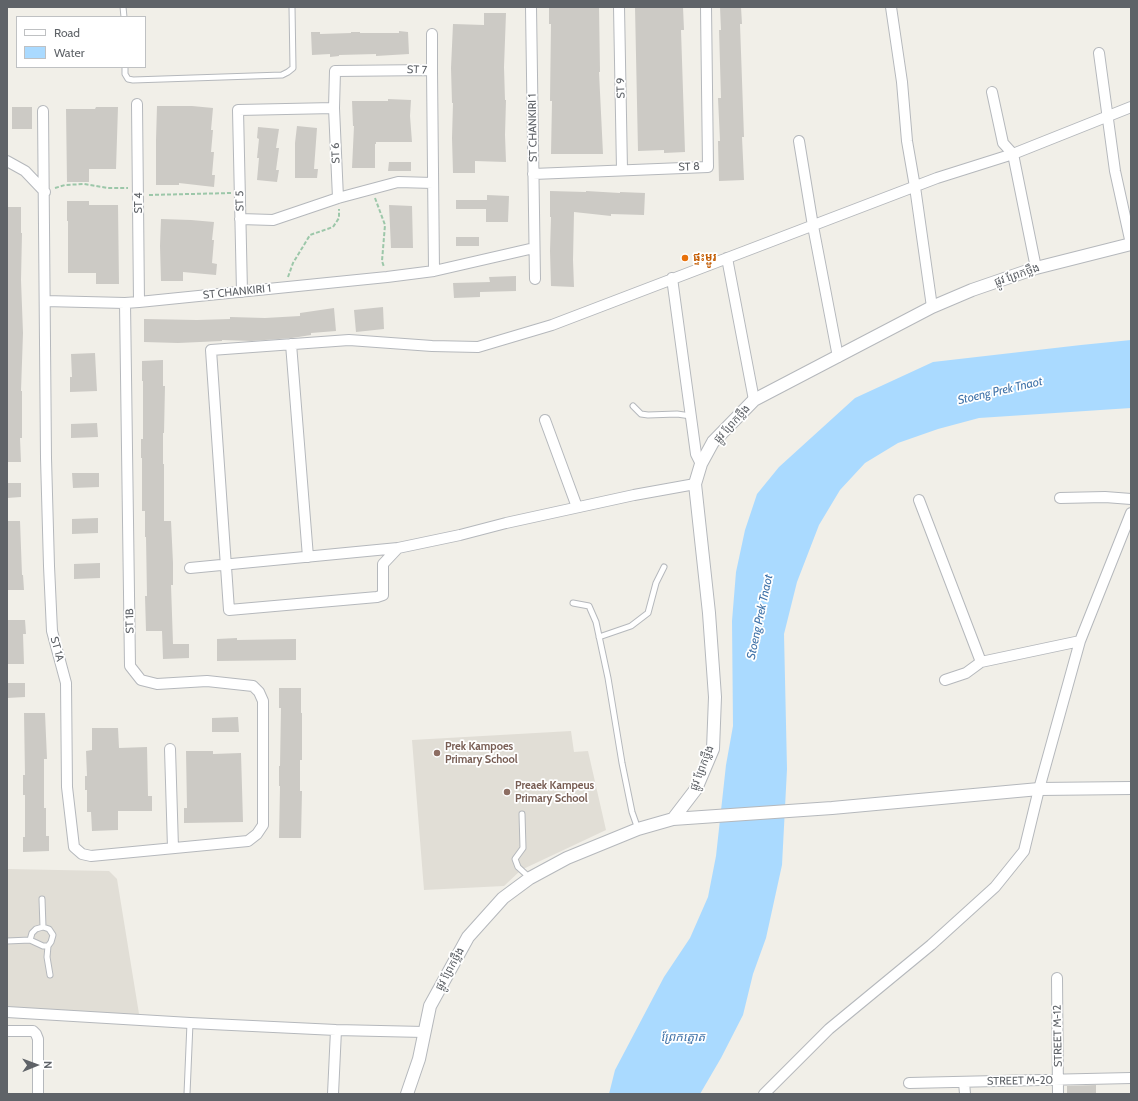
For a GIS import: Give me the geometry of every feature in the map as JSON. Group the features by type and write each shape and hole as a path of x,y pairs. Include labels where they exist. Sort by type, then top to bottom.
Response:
{"street":[{"name":"ST CHANKIRI 1","path":"531,7 535,279"},
{"name":"ST 9","path":"619,7 622,170"},
{"name":"ST 8","path":"533,174 708,167 706,7"},
{"path":"891,7 902,82 907,141 932,307"},
{"path":"432,34 432,70"},
{"path":"1099,53 1115,171 1131,244"},
{"name":"ST 7","path":"334,108 335,71 432,70 434,271"},
{"path":"992,92 1003,143 1013,154 1036,268"},
{"name":"ST 4","path":"137,104 139,302"},
{"path":"398,548 383,564 383,595 377,597 229,610 211,350 349,340 432,346 478,347 552,325 937,178 1013,154 1131,107"},
{"name":"ST 5","path":"242,292 238,110 334,108"},
{"name":"ST 6","path":"334,108 338,198"},
{"path":"44,110 45,302"},
{"path":"799,141 813,226 838,357"},
{"path":"7,161 25,171 45,192"},
{"path":"240,219 273,220 338,198 398,182 433,183"},
{"name":"ផ្លូវ ព្រែកថ្លឹង","path":"673,818 696,789 713,749 716,697 709,613 695,484 701,464 713,442 754,400 932,307 972,290 1036,268 1131,244"},
{"name":"ST CHANKIRI 1","path":"45,302 139,302 434,271 534,248"},
{"path":"727,258 754,400"},
{"path":"672,278 696,454 701,464"},
{"name":"ST 1A","path":"45,302 47,504 52,631 66,682 67,787 74,847 82,854 92,856 248,841 257,834 263,825"},
{"name":"ST 1B","path":"124,303 130,666 142,680 157,684 207,681 252,686 259,692 263,701 263,825"},
{"path":"291,344 308,558"},
{"path":"545,420 577,507"},
{"path":"190,568 308,558 398,548 460,535 506,522 695,484"},
{"path":"1060,498 1105,497 1131,499"},
{"path":"918,500 981,662"},
{"path":"764,1094 829,1029 931,945 995,887 1024,852 1039,789 1080,642 1131,513"},
{"path":"945,680 966,673 981,662 1080,642"},
{"path":"170,749 173,848"},
{"name":"ផ្លូវ ព្រែកថ្លឹង","path":"407,1094 419,1058 430,1006 468,937 504,898 530,878 567,858 638,829 673,818 832,808 1039,789 1131,788"},
{"name":"STREET M-12","path":"1057,978 1058,1094"},
{"path":"7,1012 190,1023 336,1030 424,1032"},
{"path":"333,1094 336,1030"},
{"path":"7,1031 33,1032 36,1034 38,1039 38,1094"},
{"name":"STREET M-20","path":"909,1083 1131,1078"},
{"path":"964,1082 965,1094"}],"lane":[{"path":"125,68 125,74 128,79 133,80 282,75 293,68 292,7"},
{"path":"633,406 641,414 676,414 691,416"},
{"path":"599,637 631,626 648,613 656,584 664,567"},
{"path":"573,603 589,606 596,622 632,812 638,829"},
{"path":"522,814 523,848 515,859 518,867 530,878"},
{"path":"42,899 43,927"},
{"path":"30,940 32,933 36,929 43,927 48,929 52,935 51,942 48,946 47,958 50,975"},
{"path":"7,941 30,940 44,946 48,946"},
{"path":"187,1094 190,1023"}],"path":[{"path":"45,192 65,185 84,184 157,194 240,193"},
{"path":"372,189 385,225 382,261 386,276"},
{"path":"284,287 293,263 310,235 333,227 339,218 338,198"}],"shaded area":[{"name":"Preaek Kampeus Primary School","path":"571,731 574,752 588,751 606,830 521,870 504,886 424,890 412,740"},
{"path":"7,869 109,871 117,879 140,1020 7,1016"}],"water":[{"name":"ព្រែកត្នោត","path":"1131,340 1131,408 979,418 938,429 898,443 865,463 840,490 819,525 797,582 784,634 787,769 782,865 766,938 753,974 743,1015 721,1058 700,1094 609,1094 615,1070 664,977 690,938 708,897 716,856 726,765 733,726 732,621 736,572 745,530 757,494 779,467 855,398 933,362"}],"building":[{"path":"549,7 599,7 599,72 603,154 551,154 551,24 549,24"},
{"path":"635,7 683,7 684,30 681,30 685,152 664,153 664,150 638,151"},
{"path":"720,7 741,7 742,24 740,24 744,180 719,181 718,141 720,141 718,98 721,98 719,30 721,30"},
{"path":"484,13 506,13 504,67 506,100 506,162 475,161 475,173 453,173 453,103 451,68 453,24 484,25"},
{"path":"399,31 408,32 409,54 376,56 376,54 339,55 330,57 330,54 312,55 311,32 320,32 320,34 351,32 399,33"},
{"path":"388,99 411,100 410,116 412,142 376,142 375,168 352,168 354,126 352,101 388,101"},
{"path":"157,106 192,106 213,108 211,152 214,152 212,175 215,175 214,187 179,183 179,185 156,185"},
{"path":"12,107 32,107 32,129 12,129"},
{"path":"96,107 118,107 116,169 89,169 89,182 67,182 66,109 95,109"},
{"path":"297,126 317,128 314,169 318,169 317,178 295,178 295,143"},
{"path":"258,127 279,129 276,148 279,148 276,170 279,170 277,182 257,180 259,158 257,158 259,139 257,138"},
{"path":"389,162 411,162 411,171 388,171"},
{"path":"550,191 645,193 644,215 611,214 611,216 574,212 574,287 551,286"},
{"path":"487,195 509,196 508,222 486,222 486,209 456,209 456,200 487,200"},
{"path":"67,201 89,201 89,205 118,205 119,284 96,284 96,273 68,273"},
{"path":"389,205 412,206 413,248 391,248"},
{"path":"7,207 21,207 23,333 21,391 22,438 20,438 21,462 7,462"},
{"path":"161,219 214,222 212,263 217,264 216,275 183,272 183,281 161,281"},
{"path":"456,237 479,237 479,246 456,246"},
{"path":"516,276 516,291 480,292 480,297 454,298 453,283 490,282 489,277"},
{"path":"383,307 384,329 356,332 354,310"},
{"path":"334,308 336,331 311,333 311,335 292,338 251,341 222,340 178,343 144,342 144,319 197,320 230,319 230,317 265,318 300,316 300,313"},
{"path":"95,353 97,391 70,392 70,377 72,377 71,354"},
{"path":"163,360 163,386 165,386 163,433 164,521 171,521 173,563 173,585 171,585 173,644 189,644 189,658 163,659 162,631 146,631 146,537 145,511 142,511 141,458 141,439 143,439 142,361"},
{"path":"97,423 98,437 71,438 71,424"},
{"path":"72,473 99,473 99,487 73,488"},
{"path":"7,483 21,483 21,497 7,498"},
{"path":"98,518 98,533 72,534 72,519"},
{"path":"7,521 20,521 24,590 7,590"},
{"path":"100,563 100,578 74,579 74,564"},
{"path":"7,620 25,620 26,634 23,634 24,664 7,664"},
{"path":"237,638 237,640 296,639 296,660 217,661 217,639"},
{"path":"7,683 25,683 25,697 7,698"},
{"path":"279,688 301,688 301,838 279,838 281,708 279,708"},
{"path":"24,713 45,713 47,759 44,759 44,808 46,808 46,836 49,836 49,851 23,852 23,837 25,837 25,795 23,795 23,775 25,775"},
{"path":"238,717 239,732 212,732 212,718"},
{"path":"92,728 118,728 119,748 147,747 148,796 152,796 152,811 118,811 118,830 92,831 91,812 87,812 87,790 85,790 85,776 87,776 86,751 92,750"},
{"path":"186,751 213,751 213,754 241,753 243,822 184,823 184,808 187,808"},
{"path":"1096,1085 1096,1094 1067,1094 1067,1086"}],"place":[{"name":"ផ្ទះម្ជូរ","path":"685,258"},
{"name":"Prek Kampoes Primary School","path":"437,753"},
{"name":"Preaek Kampeus Primary School","path":"507,792"}],"water label":[{"name":"Stoeng Prek Tnaot","path":"1000,391"},
{"name":"Stoeng Prek Tnaot","path":"760,617"}]}
